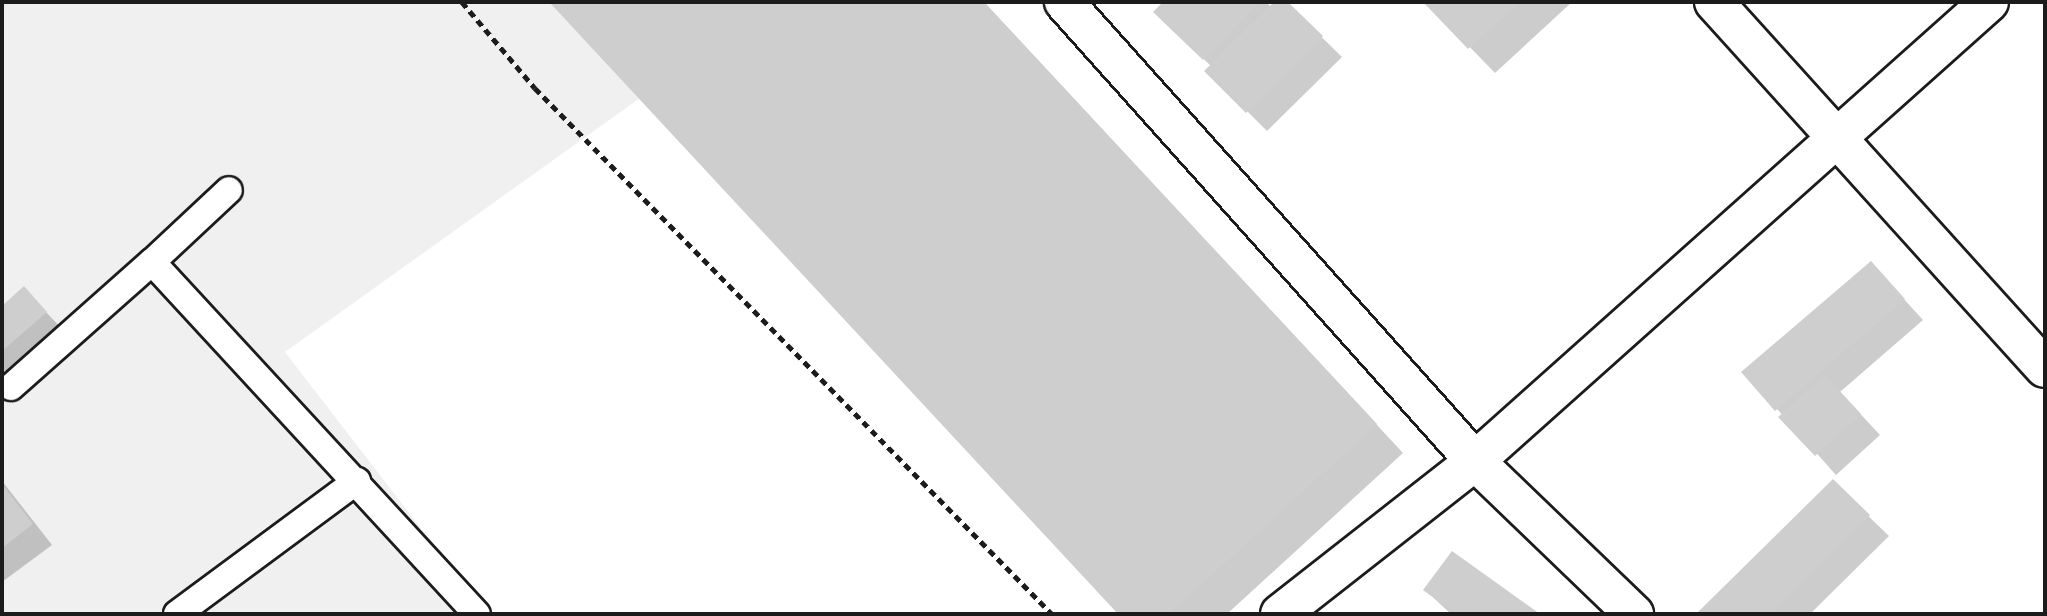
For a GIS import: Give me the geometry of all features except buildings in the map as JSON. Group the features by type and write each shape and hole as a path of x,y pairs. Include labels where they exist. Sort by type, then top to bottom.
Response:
{"street":[{"path":"1064,2 1475,461 1634,614"},
{"path":"1714,2 2045,368"},
{"path":"1280,614 1475,461 1989,2"}],"lane":[{"path":"11,387 229,190"},
{"path":"152,262 477,614"},
{"path":"177,614 357,481"}],"path":[{"path":"462,2 535,88 1052,614"}],"shaded area":[{"path":"2,2 774,2 285,352 487,614 2,614"}]}
